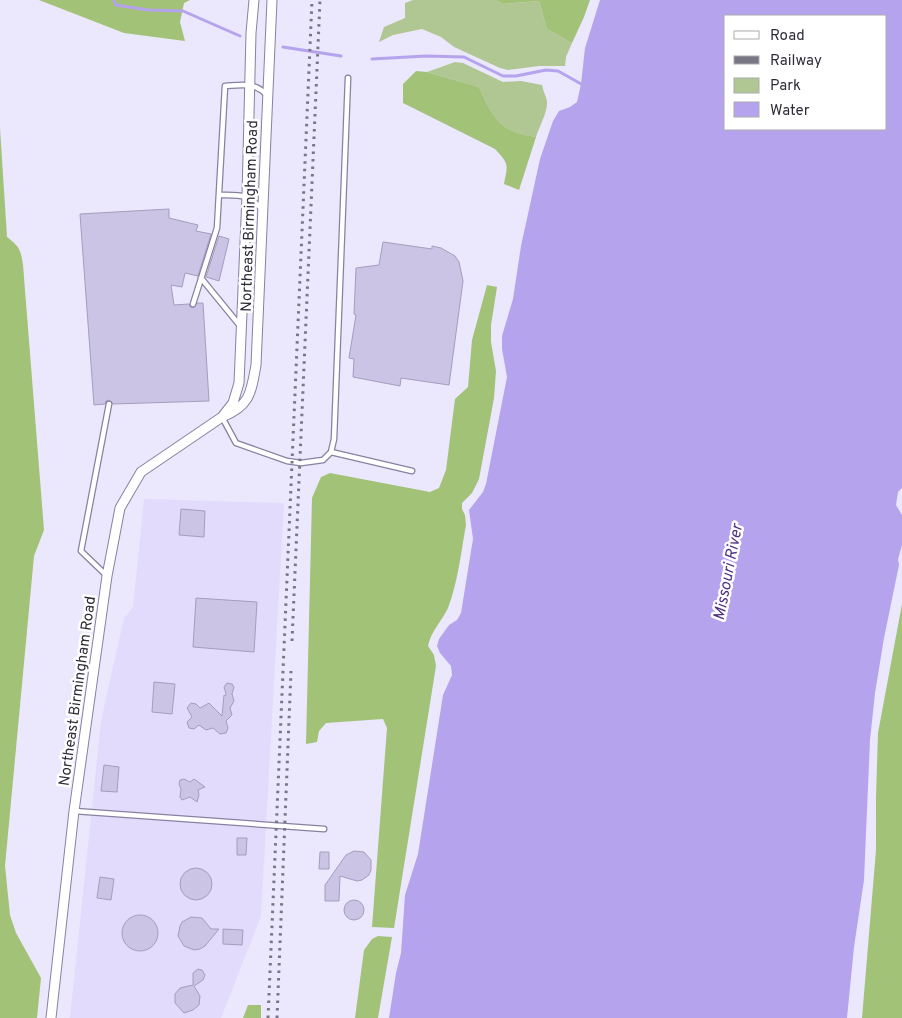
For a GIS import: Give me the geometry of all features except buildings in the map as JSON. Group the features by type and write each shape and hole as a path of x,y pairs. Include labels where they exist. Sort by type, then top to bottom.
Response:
{"street":[{"name":"Northeast Birmingham Road","path":"222,417 233,403 238,383 242,328 251,33 254,0"},
{"name":"Northeast Birmingham Road","path":"51,1018 74,811 107,576 120,508 141,472 222,417 236,411 246,402 251,392 256,365 272,0"}],"lane":[{"path":"222,417 236,443 287,461 300,463 323,460 331,452 334,439 348,78"},
{"path":"193,304 217,228 225,86 250,85 260,87 267,95"},
{"path":"219,195 247,196 255,201 263,211"},
{"path":"201,278 242,328"},
{"path":"107,576 81,551 109,404"},
{"path":"331,452 412,471"},
{"path":"74,811 324,829"}],"shaded area":[{"path":"144,499 284,503 261,916 221,1018 70,1018 101,721 124,618 133,607"}],"green space":[{"path":"39,0 190,0 184,3 180,22 185,41 124,33"},
{"path":"413,0 495,0 503,4 539,1 547,29 572,43 566,57 565,66 539,66 508,70 500,68 454,47 441,37 422,29 393,35 379,42 384,27 405,18 405,3"},
{"path":"495,0 590,0 572,43 547,29 539,1 503,4"},
{"path":"455,62 463,63 503,82 521,81 542,85 547,105 536,137 514,131 499,122 479,87 427,72"},
{"path":"416,71 427,72 479,87 499,122 514,131 536,137 519,190 504,184 505,161 495,149 403,103 403,84"},
{"path":"0,128 7,237 19,249 23,265 44,530 34,556 5,866 10,915 16,933 41,978 37,1018 0,1018"},
{"path":"487,285 497,287 491,325 491,342 496,371 494,398 479,479 472,493 462,503 466,525 454,588 448,608 428,646 434,655 436,666 394,928 372,927 387,728 383,719 326,723 319,731 317,742 306,744 312,498 321,477 330,473 430,492 439,488 446,470 455,399 468,387 472,340"},
{"path":"902,604 902,1018 862,1018 876,850 878,733"},
{"path":"378,936 392,937 378,1018 355,1018 364,950 372,939"},
{"path":"248,1005 261,1005 261,1018 243,1018"}],"water":[{"name":"Missouri River","path":"600,0 902,0 902,488 898,492 896,505 902,515 902,545 875,693 870,740 864,880 854,947 847,1018 389,1018 401,953 405,895 418,854 443,695 452,675 451,666 440,653 437,646 439,639 449,625 457,620 461,613 473,539 469,510 483,492 486,484 507,377 502,349 502,336 513,299 521,246 540,159 553,121 559,111 577,102 585,48"}],"waterway":[{"path":"114,0 116,5 148,10 183,11 240,36"},
{"path":"283,47 341,56"},
{"path":"372,59 426,56 464,57 503,76 516,76 546,70 558,71 583,85"}],"railway":[{"path":"268,1018 312,0"},
{"path":"292,641 320,0"},
{"path":"277,1018 291,671"}]}
